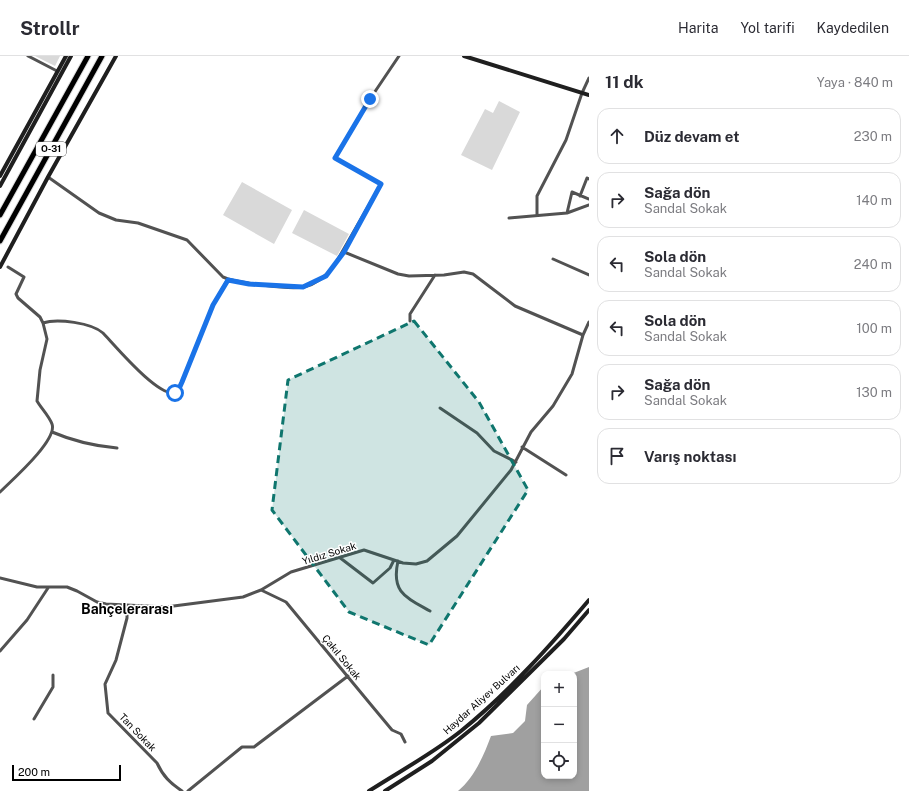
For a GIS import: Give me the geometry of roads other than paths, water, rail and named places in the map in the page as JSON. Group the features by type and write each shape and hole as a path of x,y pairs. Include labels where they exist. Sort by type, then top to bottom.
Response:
{"highway":[{"name":"O-31","path":"0,215 88,56"},
{"name":"O-31","path":"0,241 102,56"}],"main road":[{"path":"0,176 66,56"},
{"path":"0,186 71,56"},
{"path":"0,267 48,177 116,56"},
{"path":"464,56 589,96"},
{"name":"Haydar Aliyev Bulvarı","path":"369,791 422,759 462,730 540,654 589,600"},
{"name":"Haydar Aliyev Bulvarı","path":"385,791 432,761 479,723 564,639 589,610"}],"street":[{"path":"28,56 57,72"},
{"path":"48,177 99,213 116,220 138,223 187,240 223,277 228,280 249,284 303,287 326,276 344,252 381,184 335,158 370,99 399,56"},
{"path":"537,215 537,196 566,140 582,93 589,78"},
{"path":"580,196 587,178 589,179"},
{"path":"567,212 572,192 589,199"},
{"path":"509,218 567,212 589,205"},
{"path":"344,252 398,274 409,276 464,272 473,274 515,306 583,335"},
{"path":"553,259 589,275"},
{"path":"0,492 44,446 52,432 52,424 37,401 40,370 47,339 44,323 40,317 18,298 16,294 24,277 8,267"},
{"path":"410,321 410,314 435,275"},
{"path":"44,323 54,321 92,326 103,333 140,373 169,392 175,393 178,391 182,382 213,305 228,280"},
{"name":"Yıldız Sokak","path":"0,578 28,586 48,588 66,587 97,602 127,606 180,606 243,597 261,590 291,572 320,565 339,557 364,550 403,563 416,564 427,561 457,536 471,521 486,498 516,462 522,447 531,432 553,406 572,374 583,335 589,322"},
{"path":"440,408 477,433 494,451 516,462"},
{"path":"52,432 70,440 117,448"},
{"path":"522,447 566,475"},
{"path":"339,557 373,583 390,568 396,560"},
{"path":"396,560 395,575 397,586 406,598 430,611"},
{"path":"0,651 27,620 48,588"},
{"name":"Çakıl Sokak","path":"261,590 286,602 392,730 401,734 405,742"},
{"name":"Tan Sokak","path":"127,606 126,618 116,660 105,684 108,713 157,763 161,774 170,783 182,791"},
{"path":"34,719 53,687 53,675"},
{"path":"188,791 242,747 254,747 348,676"}],"district":[{"name":"Bahçelerarası","path":"127,609"}]}
